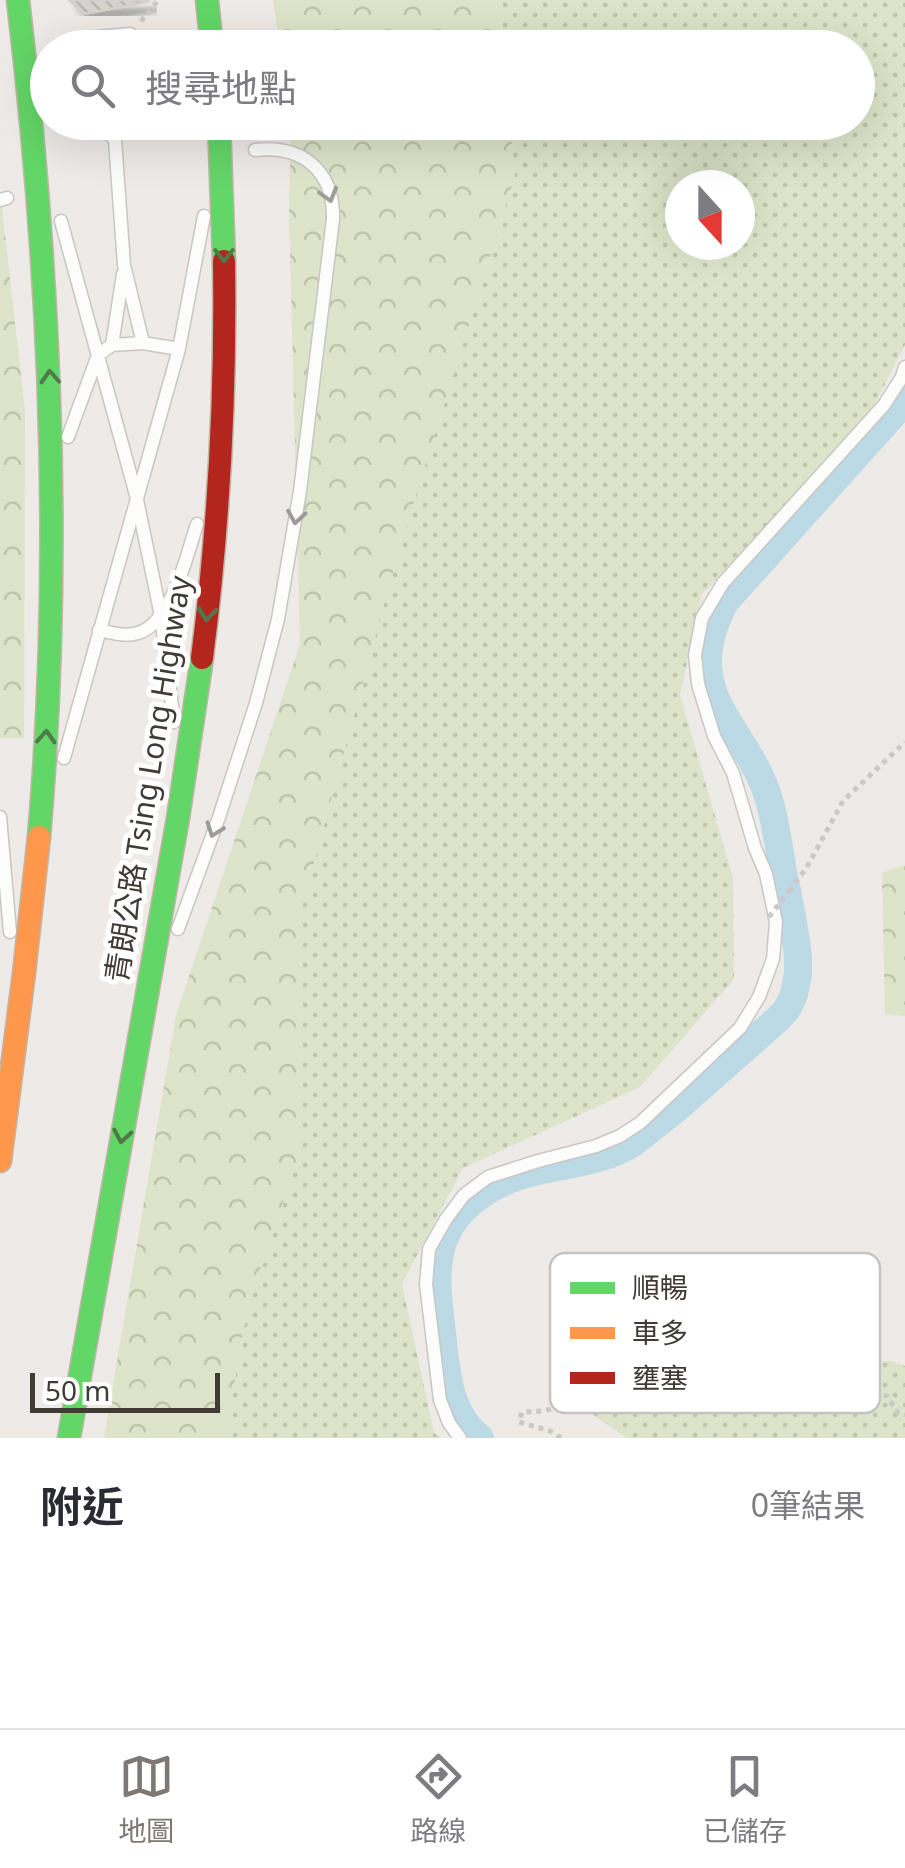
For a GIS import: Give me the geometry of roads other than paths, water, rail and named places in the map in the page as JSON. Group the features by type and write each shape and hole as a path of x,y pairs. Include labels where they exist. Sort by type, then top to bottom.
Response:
{"highway":[{"path":"18,0 30,98"},
{"path":"207,0 210,30"},
{"path":"0,1161 36,862 47,707 53,478 48,328 50,202 37,140"},
{"name":"青朗公路 Tsing Long Highway","path":"69,1438 183,789 204,648 221,454 225,286 219,140"}],"lane":[{"path":"115,140 124,265 143,343"},
{"path":"62,766 179,349 215,140"},
{"path":"172,947 267,667 300,491 326,287 333,206 328,184 300,155 272,148 255,150"},
{"path":"50,202 98,354 136,495 160,616 183,789"},
{"path":"112,345 124,265"},
{"path":"53,478 98,354 112,345 143,343 179,349"},
{"path":"460,1438 448,1423 440,1400 426,1284 429,1249 446,1219 464,1195 488,1177 596,1146 640,1123 740,1028 759,997 772,959 776,922 766,874 734,773 714,736 698,684 695,654 702,618 722,582 884,406 905,366"},
{"path":"99,630 130,635 152,626 160,616 174,591 221,454"},
{"path":"36,862 57,786"},
{"path":"0,817 18,1029"},
{"path":"139,1040 166,966"}],"waterway":[{"path":"480,1438 455,1404 445,1361 438,1270 446,1234 455,1220 478,1197 507,1181 599,1158 633,1143 779,1018 794,994 797,946 772,811 760,776 711,687 708,662 712,635 725,602 905,398"}]}
